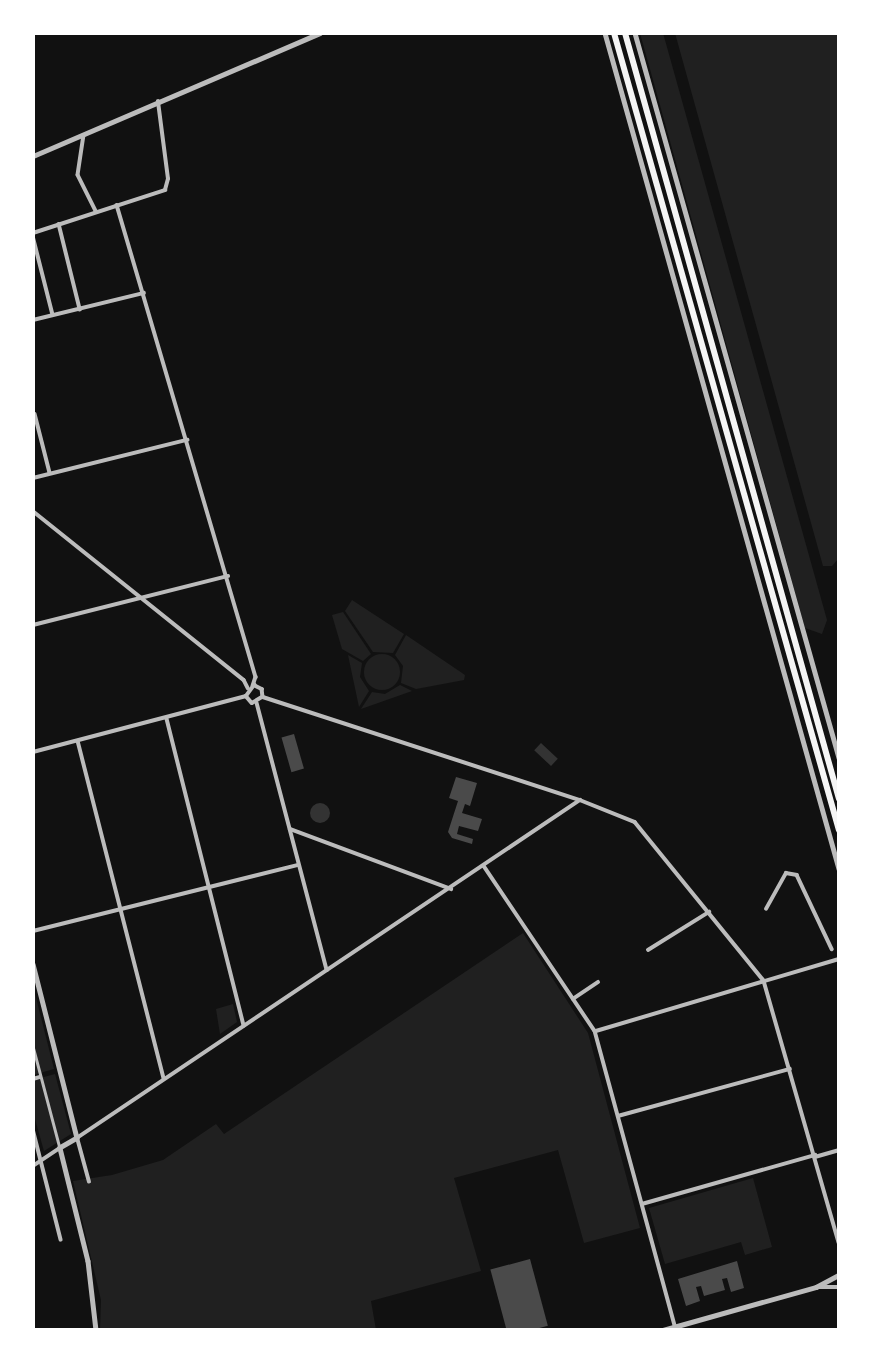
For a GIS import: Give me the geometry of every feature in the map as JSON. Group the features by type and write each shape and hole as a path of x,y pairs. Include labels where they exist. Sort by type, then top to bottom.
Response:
{"main road":[{"path":"614,33 839,830"},
{"path":"625,33 839,799"}],"street":[{"path":"33,156 320,33"},
{"path":"605,33 839,869"},
{"path":"635,33 839,758"},
{"path":"637,76 644,65"},
{"path":"53,314 33,234 96,211 159,193 167,186 158,102"},
{"path":"84,135 78,175 96,211"},
{"path":"117,205 256,677 253,685 248,688"},
{"path":"59,224 80,309"},
{"path":"33,320 144,293"},
{"path":"35,414 50,473"},
{"path":"33,478 187,440"},
{"path":"33,511 244,680 248,688 246,696"},
{"path":"33,625 228,576"},
{"path":"253,685 260,687 263,696"},
{"path":"33,752 167,719 246,696 257,702 327,970"},
{"path":"257,702 263,696"},
{"path":"263,696 580,800 634,821 764,981 839,1241"},
{"path":"167,719 244,1025"},
{"path":"78,741 164,1078"},
{"path":"33,1166 580,800"},
{"path":"290,829 451,888"},
{"path":"33,931 298,865"},
{"path":"484,866 595,1031 676,1328"},
{"path":"766,909 786,873 797,875 832,949"},
{"path":"648,950 709,912"},
{"path":"595,1031 839,959"},
{"path":"33,964 89,1182"},
{"path":"573,999 598,982"},
{"path":"33,1046 88,1261 96,1330"},
{"path":"618,1116 790,1069"},
{"path":"33,1079 40,1077"},
{"path":"33,1129 61,1240"},
{"path":"642,1205 839,1150"},
{"path":"663,1330 816,1287 839,1277"},
{"path":"816,1287 839,1287"}],"shaded area":[{"path":"640,33 663,33 827,620 822,634 805,628"},
{"path":"675,33 839,33 839,558 832,566 823,566"},
{"path":"352,600 404,634 393,653 373,652 345,611"},
{"path":"343,612 371,654 363,661 342,649 332,615"},
{"path":"406,635 465,675 464,680 416,689 401,683 403,666 395,655"},
{"path":"382,654 395,659 400,672 395,685 382,690 369,685 364,672 369,659"},
{"path":"348,655 362,663 360,677 369,691 359,707"},
{"path":"400,685 412,691 361,709 372,692 385,694"},
{"path":"541,743 558,759 551,766 534,750"},
{"path":"320,803 327,806 330,813 327,820 320,823 313,820 310,813 313,806"},
{"path":"523,933 588,1033 640,1228 584,1243 558,1150 454,1178 481,1271 371,1301 376,1330 100,1330 101,1300 73,1181 112,1175 163,1160 216,1124 224,1134"},
{"path":"33,986 54,1069 33,1075"},
{"path":"233,1004 237,1022 220,1034 216,1009"},
{"path":"55,1074 71,1134 44,1151 33,1112 33,1080"},
{"path":"753,1178 772,1247 745,1255 741,1242 665,1264 649,1208"}],"building":[{"path":"294,734 304,769 291,772 282,738"},
{"path":"456,777 477,783 470,806 465,804 462,813 482,819 478,831 459,826 457,834 473,839 472,844 452,838 448,832 458,801 449,798"},
{"path":"530,1259 548,1326 532,1330 507,1330 490,1270"},
{"path":"737,1261 744,1288 731,1292 727,1278 722,1279 725,1290 704,1296 701,1286 696,1287 700,1301 686,1306 678,1279"}]}
